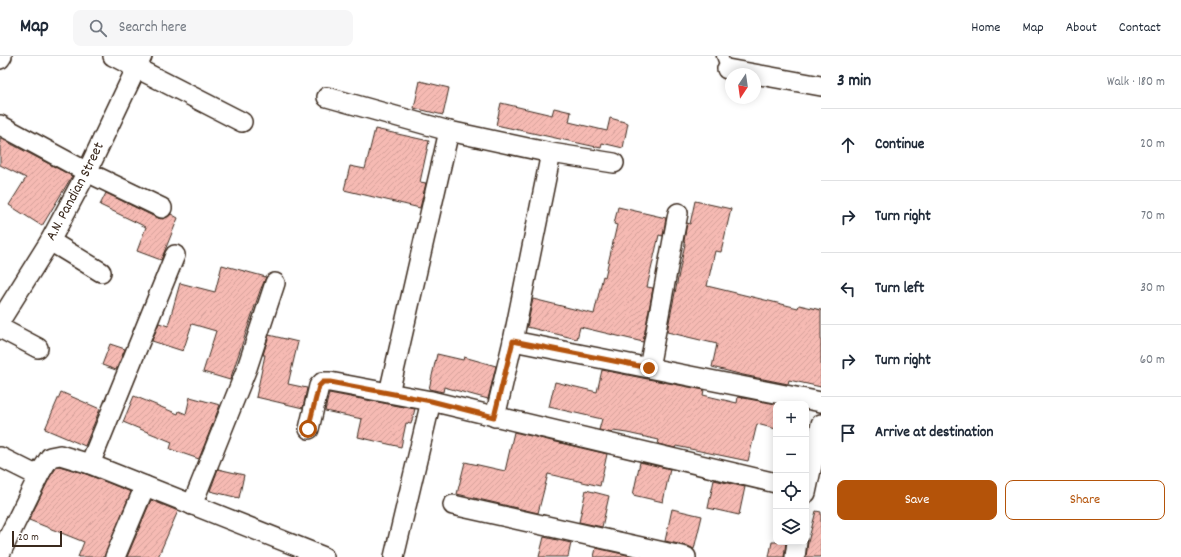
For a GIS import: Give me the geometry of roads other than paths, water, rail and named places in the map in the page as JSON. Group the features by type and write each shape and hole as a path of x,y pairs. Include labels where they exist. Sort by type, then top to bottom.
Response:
{"street":[{"path":"112,56 139,62 242,122"},
{"name":"A.N. Pandian Street","path":"0,321 50,241 87,172 139,62"},
{"path":"725,62 821,86"},
{"path":"327,97 448,131 551,153 614,163"},
{"path":"0,124 87,172 162,208"},
{"path":"389,393 448,131"},
{"path":"494,417 513,341 551,153"},
{"path":"649,368 678,214"},
{"path":"50,241 101,272"},
{"path":"90,464 175,255"},
{"path":"192,505 247,368 274,283"},
{"path":"0,328 38,348"},
{"path":"513,341 821,402"},
{"path":"308,429 319,386 323,382 330,382 431,401 773,482"},
{"path":"394,557 431,401"},
{"path":"809,478 821,424"},
{"path":"0,457 38,476 50,457 53,455 60,455 90,464 320,556"},
{"path":"0,554 42,469"},
{"path":"115,557 145,486"},
{"path":"809,491 821,493"},
{"path":"453,505 686,557"},
{"path":"795,557 797,545"}]}
